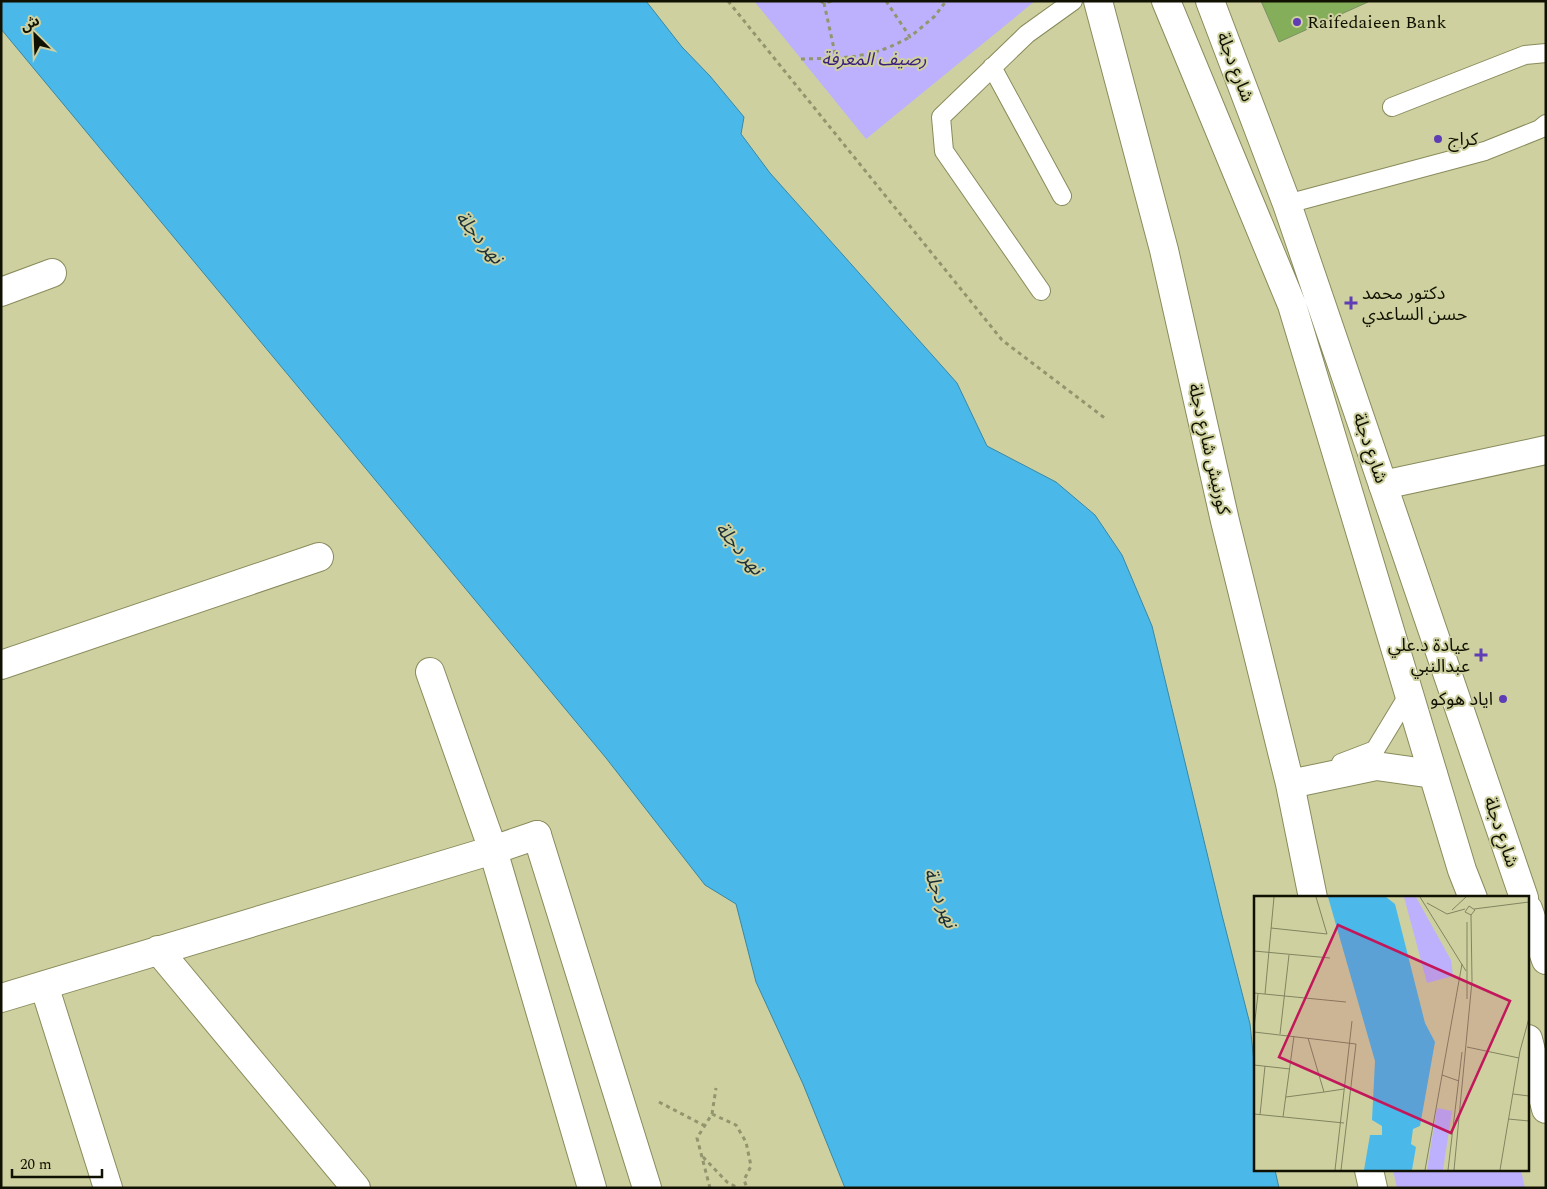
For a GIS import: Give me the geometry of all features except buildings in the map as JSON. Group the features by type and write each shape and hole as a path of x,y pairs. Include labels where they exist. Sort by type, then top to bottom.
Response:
{"street":[{"name":"كورنيش شارع دجلة","path":"1098,1 1164,250 1225,521 1290,784 1313,896"},
{"name":"شارع دجلة","path":"1166,1 1292,305 1462,870 1472,896"},
{"name":"شارع دجلة","path":"1210,1 1287,204 1523,896"},
{"path":"1,292 52,273"},
{"path":"1383,485 1546,450"},
{"path":"1,666 320,557"},
{"path":"430,672 494,850 592,1188"},
{"path":"1290,784 1376,766 1433,774"},
{"path":"1,998 494,850 537,835 647,1188"},
{"path":"1530,915 1546,960"},
{"path":"158,950 356,1188"},
{"path":"44,985 108,1188"},
{"path":"1530,1047 1546,1110"},
{"path":"1369,1172 1373,1188"}],"lane":[{"path":"1041,291 944,151 941,117 1027,34 1073,1"},
{"path":"1392,107 1525,55 1546,53"},
{"path":"992,67 1062,196"},
{"path":"1287,204 1485,151 1540,129 1546,124"},
{"path":"1290,784 1375,750 1409,694"}],"path":[{"path":"728,1 1002,340 1106,419"},
{"path":"833,1 822,2 836,58"},
{"path":"886,1 910,37"},
{"path":"801,59 863,57 887,50 910,37 935,16 946,1"},
{"path":"710,1188 697,1138 712,1114 716,1088"},
{"path":"659,1102 705,1126"},
{"path":"712,1114 736,1125 746,1142 751,1166 744,1180 747,1188"},
{"path":"703,1156 727,1182 738,1188"}],"green space":[{"name":"رصيف المعرفة","path":"754,1 1035,1 866,139"},
{"path":"1393,1172 1521,1172 1525,1188 1397,1188"}],"water":[{"name":"نهر دجلة","path":"1,1 646,1 682,47 710,76 744,117 741,134 770,173 957,383 987,446 1056,482 1095,515 1122,555 1152,626 1250,1024 1254,1063 1254,1172 1275,1172 1279,1188 845,1188 803,1084 756,982 736,904 705,885 606,758 1,29"}],"place":[{"name":"Raifedaieen Bank","path":"1297,22"},
{"name":"كراج","path":"1438,139"},
{"name":"دكتور محمد حسن الساعدي","path":"1351,303"},
{"name":"عيادة د.علي عبدالنبي","path":"1481,655"},
{"name":"اياد هوكو","path":"1503,699"}]}
